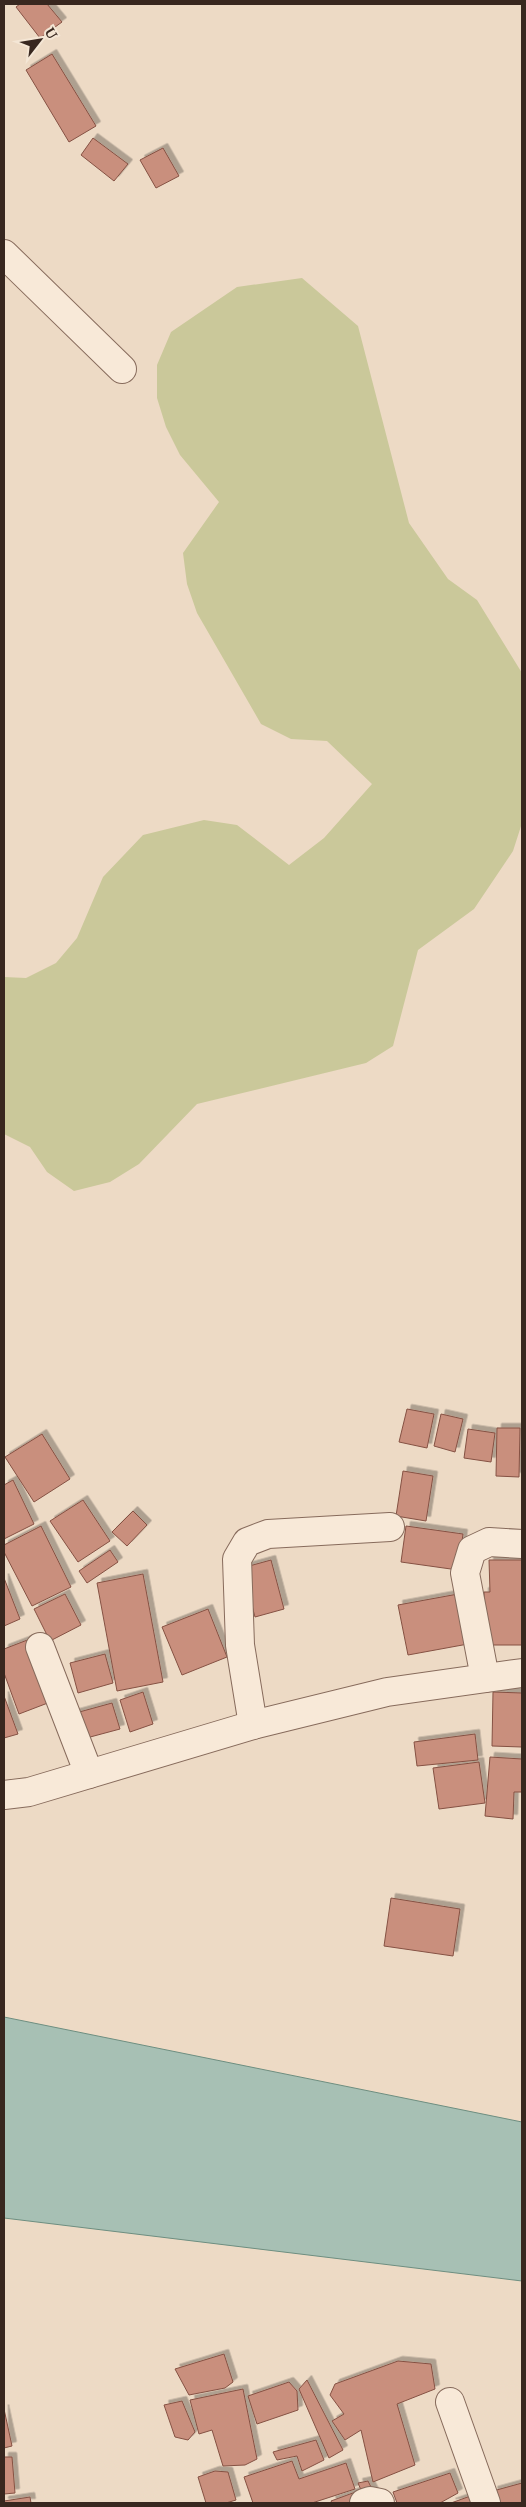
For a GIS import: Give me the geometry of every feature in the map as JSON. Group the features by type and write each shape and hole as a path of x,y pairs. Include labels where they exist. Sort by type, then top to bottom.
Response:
{"street":[{"path":"4,254 122,369"},
{"path":"252,1725 240,1645 237,1559 247,1542 268,1534 390,1527"},
{"path":"485,1678 465,1573 467,1561 472,1550 489,1542 522,1544"},
{"path":"40,1646 89,1774"},
{"path":"4,1795 29,1792 252,1725 387,1692 522,1673"},
{"path":"450,2402 486,2503"},
{"path":"364,2503 370,2501 380,2503"}],"shaded area":[{"path":"302,278 358,326 409,523 448,579 477,600 522,673 522,823 513,851 474,909 418,950 393,1046 366,1063 197,1104 139,1164 110,1182 74,1191 47,1172 30,1147 4,1134 4,977 26,978 56,963 77,938 103,877 143,835 204,820 237,825 289,865 324,838 372,784 327,741 291,739 261,724 197,613 187,584 183,553 219,502 180,455 166,427 157,398 157,365 171,332 237,287"},
{"path":"4,2017 522,2122 522,2281 4,2218"}],"building":[{"path":"20,4 47,4 62,22 40,38 16,7"},
{"path":"52,54 96,126 69,142 26,70"},
{"path":"93,138 128,164 114,181 81,155"},
{"path":"163,148 179,176 156,188 140,160"},
{"path":"407,1409 434,1414 427,1448 399,1442"},
{"path":"441,1414 463,1419 455,1452 434,1446"},
{"path":"497,1428 520,1428 519,1477 496,1476"},
{"path":"468,1429 495,1433 491,1462 464,1458"},
{"path":"42,1434 70,1479 34,1502 5,1457"},
{"path":"403,1471 433,1476 426,1521 396,1516"},
{"path":"13,1480 34,1524 4,1539 4,1485"},
{"path":"83,1500 110,1541 78,1562 50,1521"},
{"path":"133,1511 147,1525 127,1546 112,1532"},
{"path":"41,1526 71,1587 32,1606 4,1552 4,1545"},
{"path":"406,1526 463,1534 458,1570 401,1562"},
{"path":"110,1550 118,1562 87,1583 79,1571"},
{"path":"271,1560 284,1609 255,1617 242,1568"},
{"path":"489,1560 522,1560 522,1645 484,1645 484,1592 490,1592"},
{"path":"143,1574 163,1682 117,1691 97,1583"},
{"path":"4,1578 20,1619 4,1626"},
{"path":"65,1594 81,1625 50,1641 34,1609"},
{"path":"458,1594 468,1644 408,1655 398,1605"},
{"path":"208,1609 227,1657 182,1675 162,1627"},
{"path":"30,1639 53,1701 19,1714 4,1673 4,1649"},
{"path":"105,1654 113,1683 78,1693 70,1663"},
{"path":"143,1692 153,1724 130,1732 120,1700"},
{"path":"493,1692 522,1693 522,1747 492,1746"},
{"path":"4,1696 18,1734 4,1738"},
{"path":"112,1703 120,1729 79,1740 72,1714"},
{"path":"475,1734 478,1760 417,1766 414,1742"},
{"path":"490,1757 522,1759 522,1792 514,1792 513,1819 485,1816"},
{"path":"479,1762 485,1803 439,1809 433,1768"},
{"path":"391,1898 460,1909 453,1956 384,1946"},
{"path":"224,2354 233,2382 225,2388 189,2395 175,2369"},
{"path":"398,2361 431,2364 435,2389 397,2404 415,2465 373,2482 361,2430 345,2440 332,2421 344,2414 330,2395 335,2384"},
{"path":"307,2380 343,2450 329,2458 299,2389"},
{"path":"289,2382 297,2391 298,2410 257,2424 248,2396"},
{"path":"243,2389 257,2459 245,2465 223,2466 212,2430 199,2434 190,2400"},
{"path":"182,2401 195,2432 188,2440 175,2437 164,2405"},
{"path":"4,2409 12,2446 4,2448"},
{"path":"316,2440 324,2460 302,2471 297,2456 277,2460 273,2452"},
{"path":"4,2457 12,2457 15,2493 4,2494"},
{"path":"292,2461 299,2479 346,2463 355,2489 312,2503 253,2503 244,2477"},
{"path":"215,2471 228,2472 236,2500 226,2503 206,2503 198,2477"},
{"path":"450,2473 458,2493 440,2503 397,2503 393,2492"},
{"path":"368,2481 374,2493 349,2503 332,2503 331,2501 361,2490 358,2483"},
{"path":"522,2483 522,2503 497,2503 493,2491"},
{"path":"476,2494 479,2503 451,2503"},
{"path":"30,2497 31,2503 4,2503 4,2501"}]}
